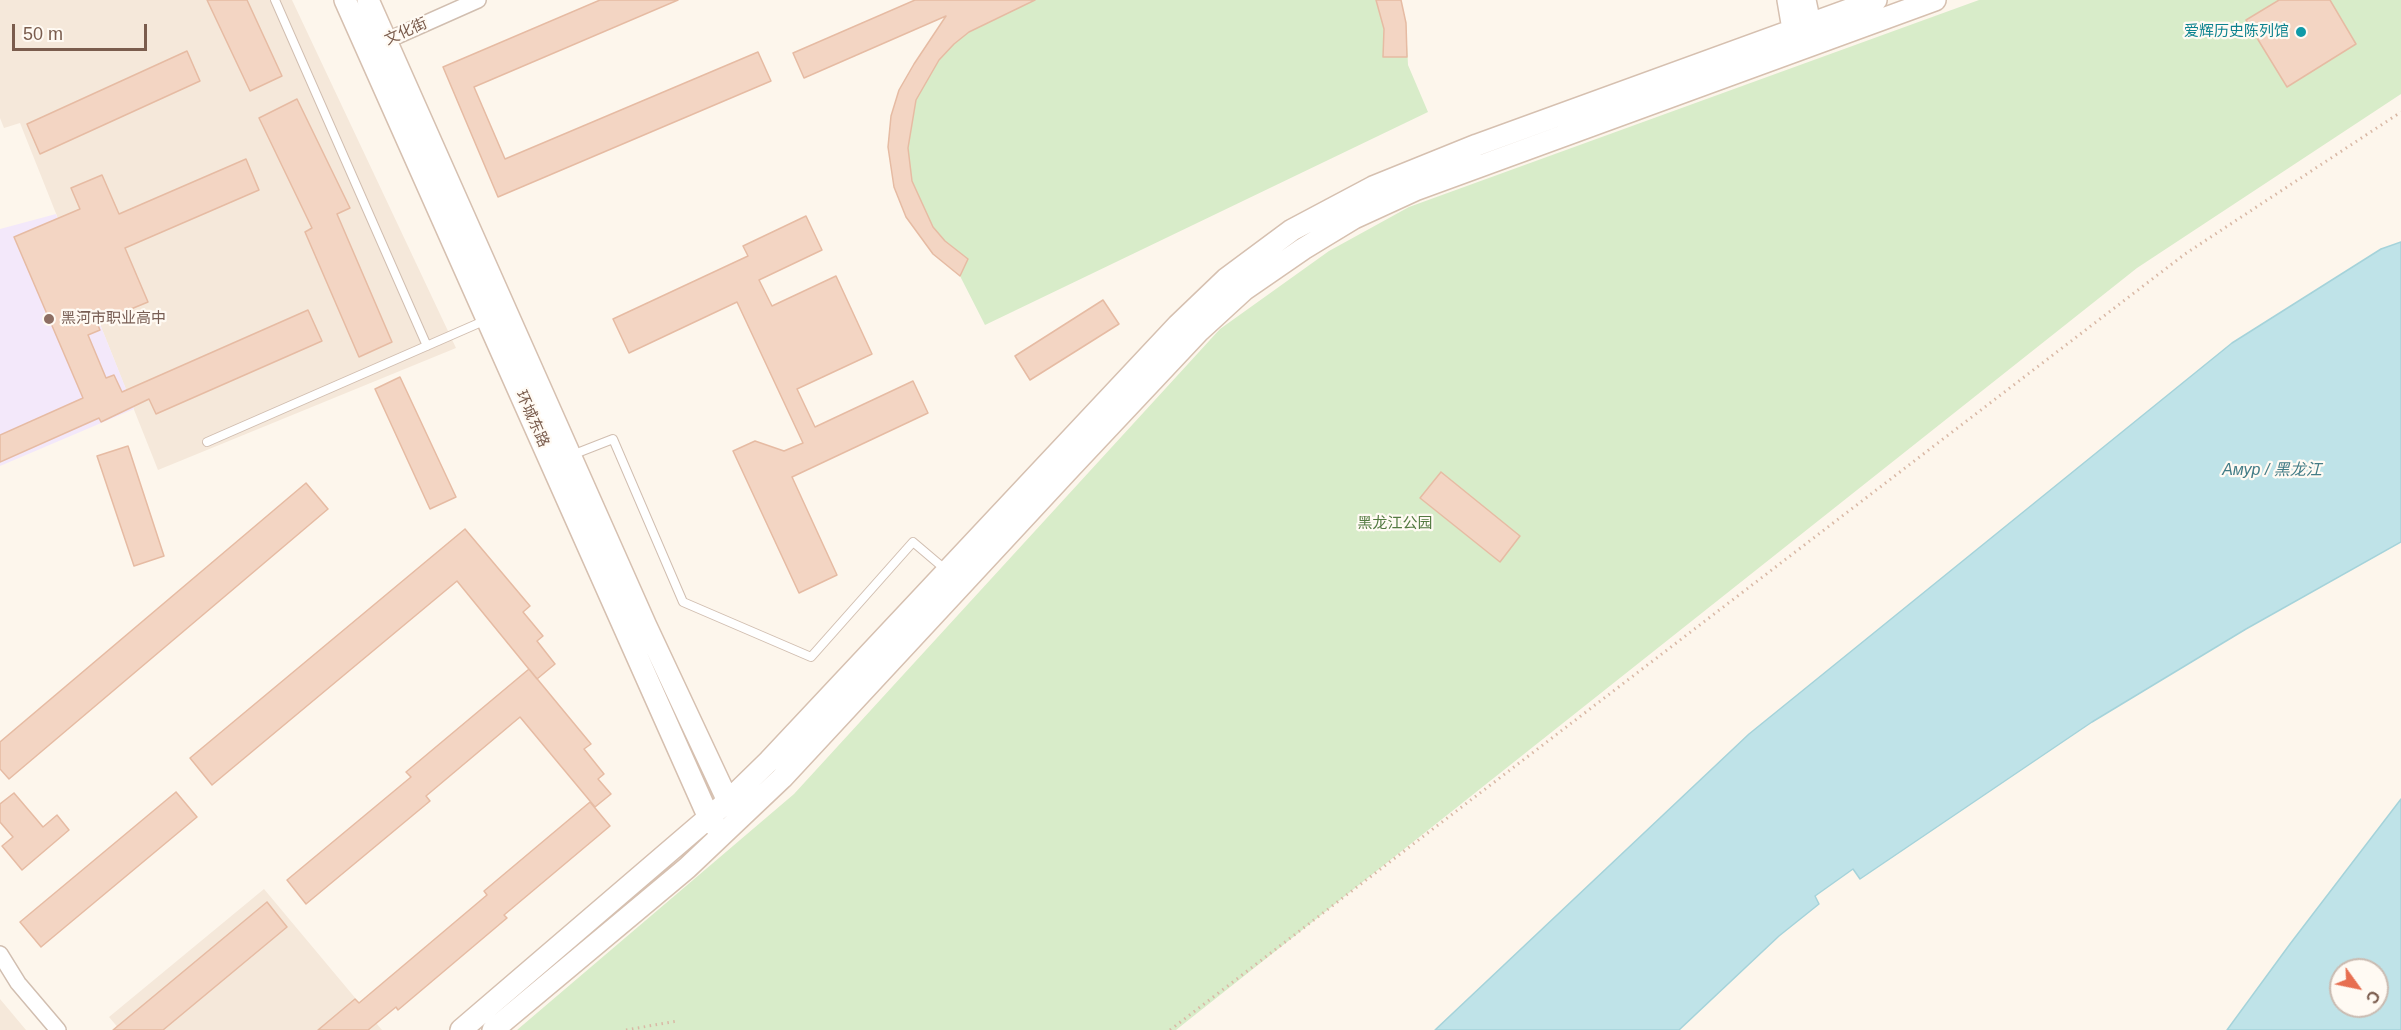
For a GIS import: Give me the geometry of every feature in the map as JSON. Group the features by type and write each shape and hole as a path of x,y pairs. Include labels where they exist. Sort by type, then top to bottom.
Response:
{"street":[{"name":"环城东路","path":"345,0 377,45 570,456 728,801 742,817"},
{"name":"环城东路","path":"368,0 377,45 488,319 709,818 722,835"},
{"name":"文化街","path":"377,45 478,0"},
{"path":"1788,0 1803,37"},
{"path":"1803,37 1805,0"},
{"path":"493,1030 687,868 782,778 1190,340 1245,289 1303,249 1354,218 1415,190 1803,37 1876,0"},
{"path":"461,1030 728,801 769,761 1178,325 1226,279 1292,230 1344,201 1413,170 1803,37 1935,0"},
{"path":"0,954 18,983 58,1030"}],"lane":[{"path":"275,0 427,346"},
{"path":"207,442 488,319"},
{"path":"570,456 612,439 683,602 810,657 913,542 947,571"}],"path":[{"path":"1170,1030 2185,254 2401,112"},
{"path":"626,1030 677,1021"}],"shaded area":[{"path":"0,0 292,0 456,348 158,470 20,123 4,128 0,118"},
{"name":"黑河市职业高中","path":"56,214 134,409 0,466 0,229"},
{"path":"264,889 382,1030 120,1030 109,1017"},
{"path":"0,999 26,1030 0,1030"}],"green space":[{"path":"992,0 1401,0 1406,23 1408,65 1428,112 985,325 960,276 933,254 906,217 894,187 888,147 891,116 899,90 927,45"},
{"name":"黑龙江公园","path":"1979,0 2401,0 2401,94 2137,268 1176,1030 517,1030 794,794 1220,329 1329,251 1409,207"}],"water":[{"name":"Амур / 黑龙江","path":"2401,242 2401,542 2246,629 2092,722 1860,879 1853,869 1815,896 1819,904 1779,936 1679,1030 1435,1030 1749,734 2232,343 2381,249"},
{"path":"2401,799 2401,1030 2227,1030 2290,944"}],"building":[{"path":"207,0 247,0 282,76 250,91"},
{"path":"600,0 678,0 474,87 505,159 758,52 771,81 498,197 443,67"},
{"path":"915,0 1035,0 969,32 954,44 939,60 916,100 908,148 912,181 933,227 945,241 968,259 960,276 933,254 906,217 894,187 888,147 891,116 899,90 946,16 804,78 793,53"},
{"path":"1376,0 1401,0 1406,23 1407,57 1383,57 1384,29"},
{"name":"爱辉历史陈列馆","path":"2279,0 2330,0 2356,44 2287,87 2246,20"},
{"path":"187,51 200,81 40,154 27,124"},
{"path":"297,99 350,208 337,214 392,342 359,357 305,232 312,228 259,118"},
{"path":"246,159 259,190 125,248 148,302 97,323 100,330 88,335 106,378 114,375 122,392 308,310 322,341 156,414 149,399 101,422 99,418 0,462 0,435 83,398 14,237 80,209 71,188 102,175 119,214"},
{"path":"806,216 822,250 759,280 772,306 836,276 872,354 797,389 815,427 913,381 928,413 792,477 837,575 799,593 733,451 755,441 784,451 803,443 737,302 629,353 613,319 748,256 743,246"},
{"path":"1103,300 1119,324 1030,380 1015,356"},
{"path":"400,377 456,497 430,509 375,389"},
{"path":"128,446 164,556 134,566 97,456"},
{"path":"1441,472 1520,536 1500,562 1420,498"},
{"path":"306,483 328,509 9,779 0,769 0,742"},
{"path":"465,529 530,606 523,612 543,636 537,641 555,664 537,679 457,581 212,785 190,758"},
{"path":"529,669 591,744 584,749 604,774 598,779 611,794 595,807 520,717 426,796 430,801 306,904 287,880 411,777 406,772"},
{"path":"176,792 197,817 41,947 20,922"},
{"path":"14,793 43,827 57,815 69,830 22,870 2,846 13,837 0,822 0,804"},
{"path":"590,802 610,826 504,915 507,918 398,1010 396,1007 368,1030 318,1030 355,999 359,1003 487,895 484,891"},
{"path":"267,902 287,927 163,1030 113,1030"}],"place":[{"name":"爱辉历史陈列馆","path":"2301,32"},
{"name":"黑河市职业高中","path":"49,319"}]}
